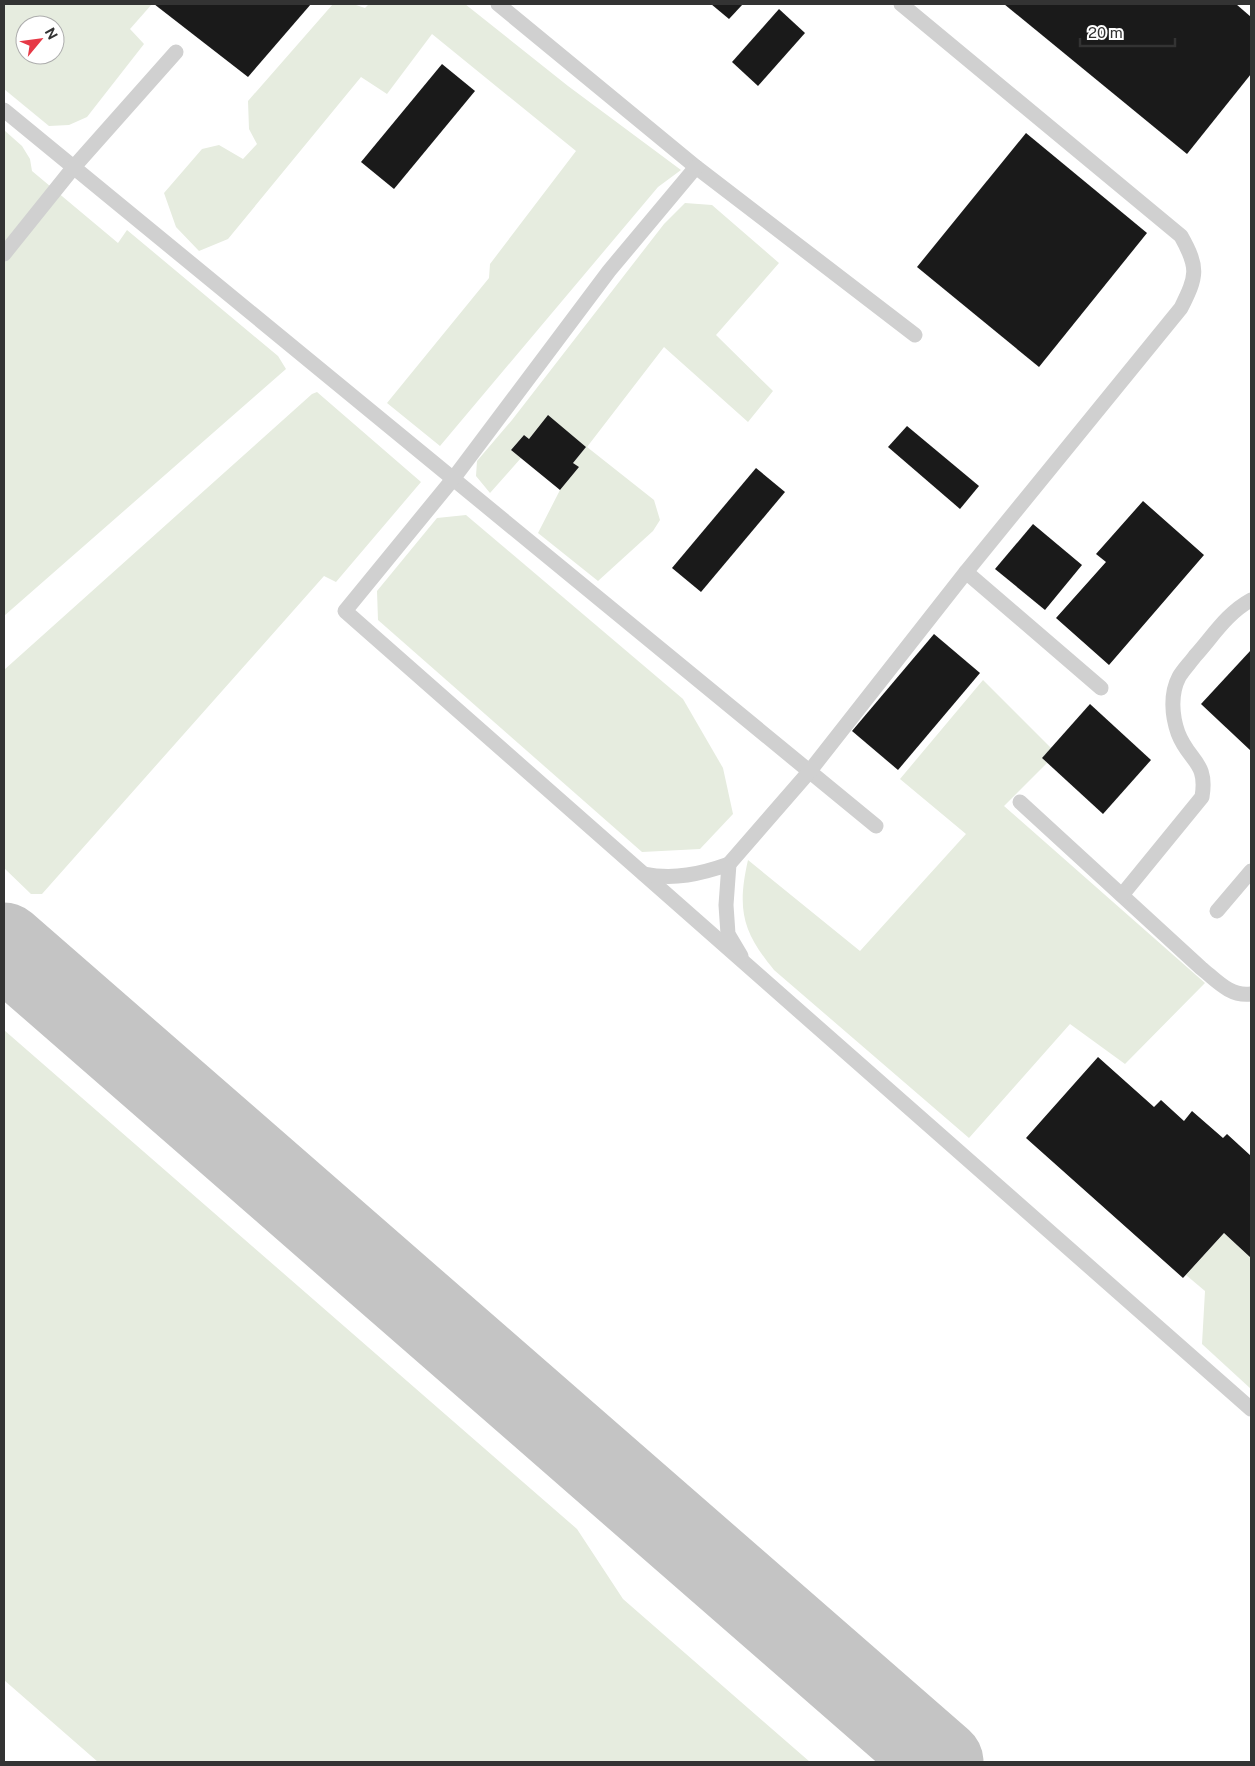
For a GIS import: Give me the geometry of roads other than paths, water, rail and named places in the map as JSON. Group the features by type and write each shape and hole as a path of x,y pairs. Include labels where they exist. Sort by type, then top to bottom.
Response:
{"lane":[{"path":"498,4 696,167 915,335"},
{"path":"644,874 662,878 679,877 707,872 729,864 809,772 966,572 1181,308 1194,280 1190,253 1181,236 901,4"},
{"path":"4,254 73,168 176,52"},
{"path":"4,110 876,826"},
{"path":"696,167 609,271 453,480 344,611 1251,1409"},
{"path":"966,572 1101,688"},
{"path":"1122,895 1202,797 1205,782 1201,766 1185,749 1173,712 1173,695 1179,677 1228,617 1251,600"},
{"path":"1020,802 1228,990 1240,994 1251,994"},
{"path":"729,864 726,905 728,934 750,970"},
{"path":"1217,911 1251,871"}]}
